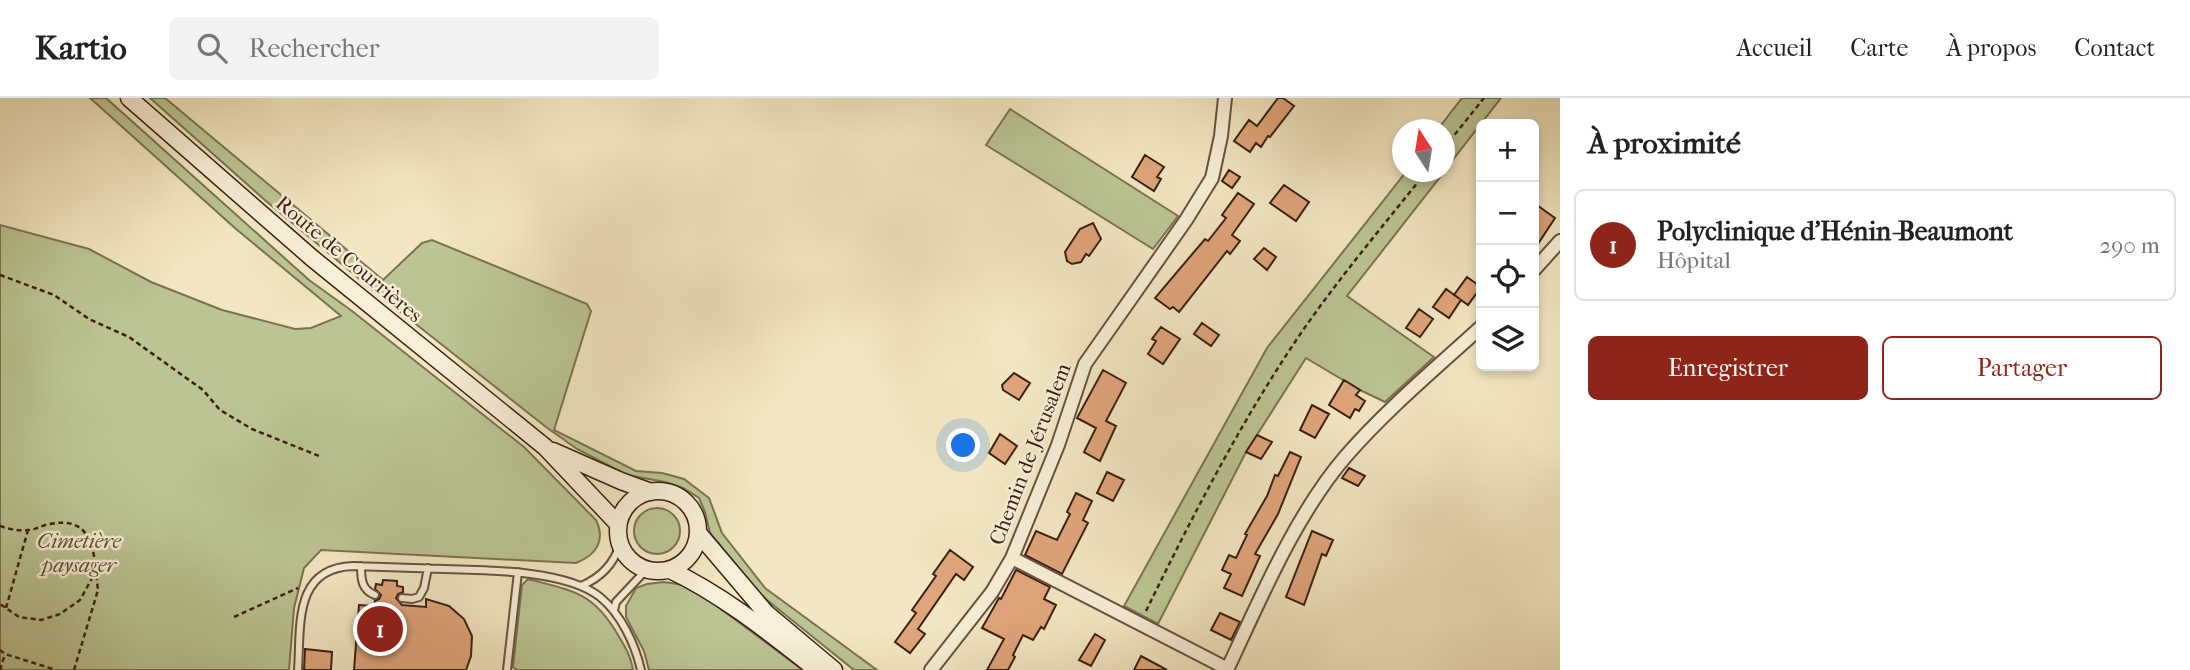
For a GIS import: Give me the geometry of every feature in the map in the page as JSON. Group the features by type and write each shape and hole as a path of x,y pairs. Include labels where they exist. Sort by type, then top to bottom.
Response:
{"main road":[{"name":"Route de Courrières","path":"130,98 364,301 545,447 618,524"},
{"name":"Route de Courrières","path":"545,447 650,492"},
{"path":"650,492 674,494 684,500 693,510 698,522 696,546 681,565 670,570 646,570 626,555 620,544 618,524 627,505 650,492"},
{"path":"699,534 766,613 834,670"},
{"path":"670,570 755,622 817,670"}],"street":[{"name":"Chemin de Jérusalem","path":"931,670 992,592 1012,558 1058,445 1085,364 1186,220 1212,178 1221,136 1225,98"},
{"path":"1539,264 1560,241"},
{"path":"1012,558 1227,669 1286,548 1318,494 1345,457 1392,408 1476,332"}],"lane":[{"path":"581,586 596,580 617,555 620,544"},
{"path":"361,566 363,585 367,592 375,595"},
{"path":"298,670 303,604 314,581 325,572 338,567 361,566 518,572 581,586 598,595 614,610 637,654 641,670"},
{"path":"402,598 419,597 424,588 428,568"},
{"path":"614,610 616,602 646,570"},
{"path":"507,670 518,572"}],"path":[{"path":"1455,134 1484,98"},
{"path":"1140,624 1190,522 1250,412 1298,337 1349,266 1418,182"},
{"path":"0,275 54,295 89,319 128,337 203,390 220,410 252,429 319,456"},
{"path":"0,526 28,530 68,522 81,527 90,538 98,590 74,670"},
{"path":"5,609 28,530"},
{"path":"0,604 19,617 41,620 60,614 80,600 96,571"},
{"path":"234,617 314,581"},
{"path":"0,650 56,670"},
{"path":"0,670 5,654"}],"green space":[{"name":"Cimetière paysager","path":"90,98 106,98 309,280 524,447 596,520 600,534 594,551 576,563 321,550 304,568 294,608 289,670 0,670 0,225 89,249 151,282 222,310 295,329 311,328 341,316 236,229"},
{"path":"150,98 165,98 383,280 422,243 432,240 587,304 591,311 554,430 636,471 662,473 684,479 709,498 722,533 765,588 877,670 854,670 762,596 710,533 699,498 683,488 665,482 627,475 577,449 546,427 374,291 266,201"},
{"path":"1462,98 1501,98 1485,119 1476,119 1476,130 1455,157 1455,119 1446,119"},
{"path":"1010,109 1178,216 1153,249 986,145"},
{"path":"1398,182 1436,182 1347,296 1434,357 1385,402 1306,358 1246,452 1158,624 1124,606 1267,348"},
{"path":"657,508 673,515 680,531 673,547 657,554 641,547 634,531 641,515"},
{"path":"528,579 580,595 600,610 618,635 633,670 517,670 513,667 522,585"},
{"path":"664,582 684,585 702,595 803,670 649,670 644,651 626,617 626,606 636,588"}],"building":[{"path":"1278,98 1283,98 1294,106 1261,147 1256,143 1250,152 1234,141 1249,120 1257,126"},
{"path":"1145,155 1164,167 1157,177 1161,179 1154,191 1132,177"},
{"path":"1229,170 1240,177 1232,188 1222,181"},
{"path":"1284,185 1309,202 1296,221 1270,203"},
{"path":"1238,193 1254,204 1232,235 1240,241 1230,254 1227,251 1179,312 1173,307 1170,309 1155,298 1205,239 1208,241 1226,218 1222,215"},
{"path":"1539,207 1555,218 1539,242"},
{"path":"1093,223 1101,239 1089,256 1086,254 1081,262 1072,264 1067,261 1065,252 1080,229"},
{"path":"1264,248 1276,257 1267,270 1254,259"},
{"path":"1467,277 1476,283 1476,294 1468,305 1461,300 1449,318 1433,307 1446,289 1454,295"},
{"path":"1419,309 1433,319 1420,337 1406,328"},
{"path":"1202,323 1219,335 1211,346 1194,334"},
{"path":"1161,327 1180,339 1163,364 1148,354 1156,341 1152,339"},
{"path":"1103,370 1126,383 1106,421 1116,426 1100,461 1084,452 1096,428 1077,418"},
{"path":"1014,373 1030,383 1019,400 1003,390 1002,385"},
{"path":"1344,380 1360,390 1356,395 1365,401 1359,411 1355,409 1350,418 1329,405"},
{"path":"1312,405 1329,414 1315,438 1300,430"},
{"path":"1000,434 1017,446 1005,464 989,453"},
{"path":"1257,435 1272,442 1261,459 1246,452"},
{"path":"1290,452 1301,457 1278,514 1255,554 1260,556 1242,596 1224,588 1231,574 1222,570 1229,555 1236,558 1275,475 1278,476"},
{"path":"1349,468 1365,476 1358,486 1342,478"},
{"path":"1107,472 1124,480 1113,501 1097,493"},
{"path":"1076,493 1092,501 1083,520 1088,523 1062,574 1025,555 1036,531 1057,540 1070,514 1067,512"},
{"path":"1312,531 1333,540 1326,556 1322,554 1304,605 1286,597"},
{"path":"950,550 973,567 964,580 956,574 918,629 925,634 910,653 895,642 916,613 912,610"},
{"path":"1016,570 1050,587 1044,599 1056,605 1044,629 1041,627 1033,640 1023,635 1008,670 987,670 1004,639 982,628"},
{"path":"383,580 397,581 397,586 403,587 403,592 396,598 402,605 426,607 426,599 449,606 464,619 472,636 471,656 466,670 354,670 359,605 374,606 381,595 375,589 376,584 382,585"},
{"path":"1220,613 1240,622 1231,640 1211,630"},
{"path":"1095,634 1105,640 1091,666 1079,660"},
{"path":"305,649 332,652 331,670 304,670"},
{"path":"1141,656 1167,670 1134,670"}],"place":[{"name":"Polyclinique d'Hénin-Beaumont","path":"380,629"}]}
